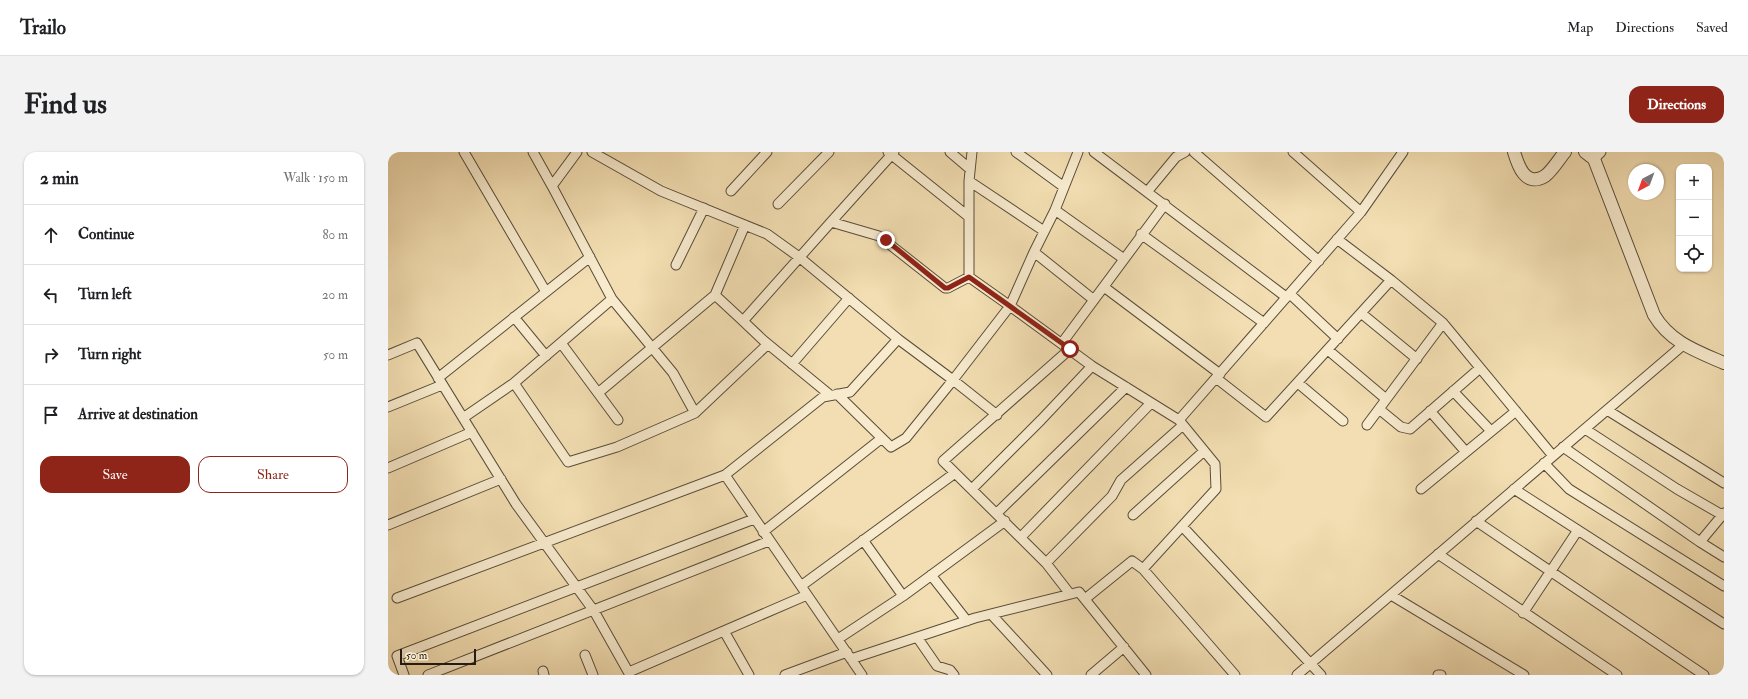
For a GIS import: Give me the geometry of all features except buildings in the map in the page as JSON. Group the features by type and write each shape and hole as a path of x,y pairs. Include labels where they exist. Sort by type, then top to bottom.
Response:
{"street":[{"path":"464,152 546,292"},
{"path":"533,152 612,299 673,373 695,413"},
{"path":"552,186 577,152"},
{"path":"592,152 661,191 767,234 799,257 898,339 997,415"},
{"path":"731,192 767,152"},
{"path":"778,204 829,152"},
{"path":"950,152 970,169"},
{"path":"969,277 969,181 972,152"},
{"path":"1016,152 1064,187"},
{"path":"715,295 768,344 834,395 891,447 906,438 1010,306 1055,210 1078,152"},
{"path":"1094,152 1288,296 1338,339"},
{"path":"1147,192 1173,155 1185,152"},
{"path":"1194,152 1319,261"},
{"path":"1294,152 1361,212"},
{"path":"1046,563 1112,496 1121,480 1181,423 1218,376 1361,212 1403,152"},
{"path":"1514,152 1519,169 1524,175 1533,179 1544,176 1565,152"},
{"path":"743,321 891,153 969,217"},
{"path":"1593,154 1654,315 1661,327 1683,345 1724,363"},
{"path":"969,181 1044,231"},
{"path":"1062,343 1164,204"},
{"path":"676,265 704,208"},
{"path":"1055,210 1124,259"},
{"path":"831,222 879,236 945,288 948,288 969,277"},
{"path":"598,393 715,295 745,225"},
{"path":"1141,234 1264,323"},
{"path":"1337,239 1391,280 1443,324 1553,456"},
{"path":"1034,252 1094,300"},
{"path":"388,406 440,381 514,317 590,257"},
{"path":"969,277 1092,366 1181,423 1215,464 1216,488 1143,569"},
{"path":"1104,287 1218,376 1266,417 1391,280"},
{"path":"792,364 849,298"},
{"path":"463,418 514,382 612,299"},
{"path":"1361,313 1417,358"},
{"path":"514,317 546,356"},
{"path":"1367,425 1443,324"},
{"path":"397,598 725,475 823,397 850,392 898,339"},
{"path":"388,355 417,343 501,479 594,611 629,674 807,595"},
{"path":"561,343 618,420"},
{"path":"514,382 568,462 617,447 695,413 768,344"},
{"path":"1297,675 1683,345"},
{"path":"1070,349 997,415 943,461 1046,563 1070,594"},
{"path":"1328,350 1386,399"},
{"path":"972,489 1042,420 1092,366"},
{"path":"1379,409 1406,429 1410,429 1480,368"},
{"path":"1298,383 1342,421"},
{"path":"997,513 1126,388"},
{"path":"1453,391 1491,431"},
{"path":"1020,537 1151,403"},
{"path":"1607,410 1724,483"},
{"path":"1430,411 1466,452"},
{"path":"1420,489 1516,411"},
{"path":"1585,429 1677,488 1723,515 1700,542"},
{"path":"388,468 472,432"},
{"path":"763,532 882,438"},
{"path":"1563,447 1724,557"},
{"path":"1133,515 1204,451"},
{"path":"1544,463 1569,489 1724,586"},
{"path":"801,586 955,473"},
{"path":"725,475 769,542 862,675"},
{"path":"388,525 501,479"},
{"path":"1514,489 1724,624"},
{"path":"388,660 754,519"},
{"path":"838,639 903,596 1004,521"},
{"path":"1476,522 1552,571 1704,675"},
{"path":"1182,526 1321,675"},
{"path":"1524,613 1578,530"},
{"path":"864,540 903,596"},
{"path":"428,675 769,542"},
{"path":"1438,554 1617,675"},
{"path":"1084,599 1132,561 1143,569 1235,675"},
{"path":"931,576 967,621"},
{"path":"785,675 991,614 1079,592 1146,675"},
{"path":"1391,595 1524,675"},
{"path":"991,614 1047,675"},
{"path":"724,631 749,675"},
{"path":"917,637 937,666 950,670 954,675"},
{"path":"1091,675 1124,647"},
{"path":"585,655 593,675"},
{"path":"397,656 404,675"}],"route":[{"path":"886,240 945,288 948,288 969,277 1070,349"}]}
